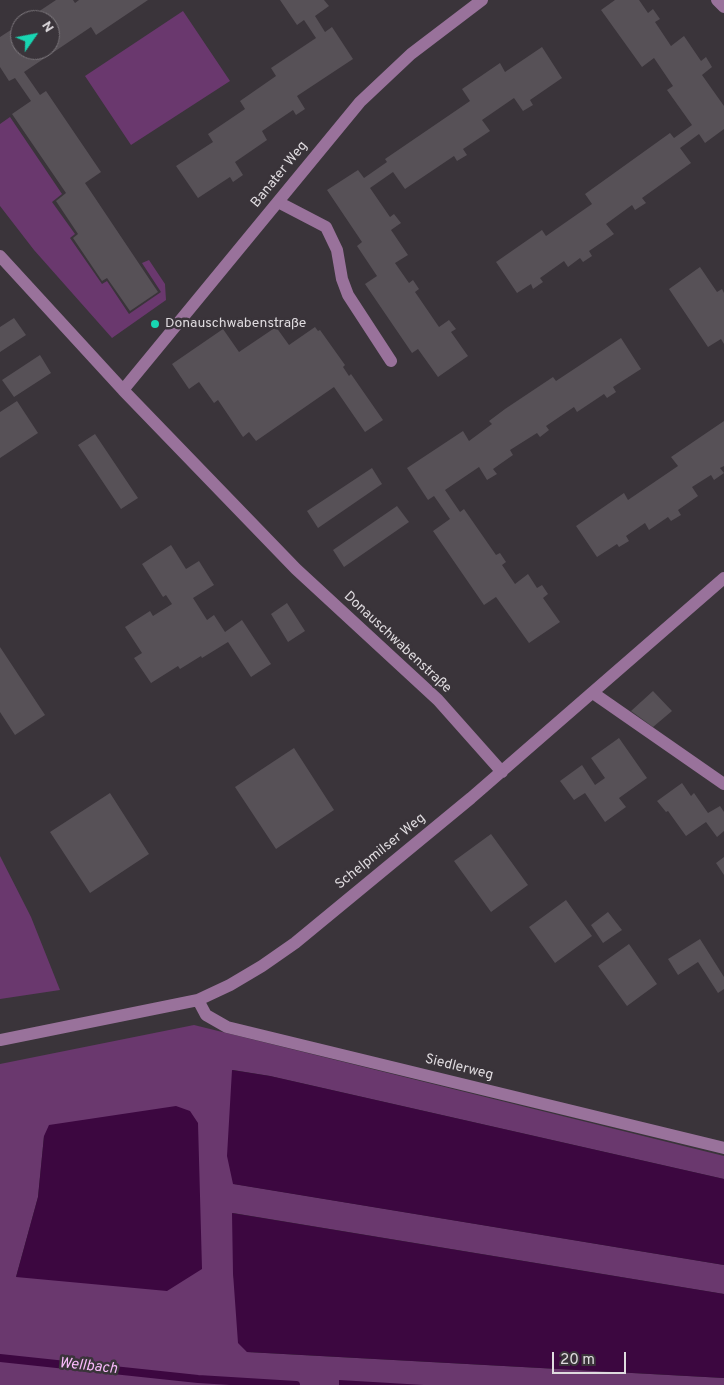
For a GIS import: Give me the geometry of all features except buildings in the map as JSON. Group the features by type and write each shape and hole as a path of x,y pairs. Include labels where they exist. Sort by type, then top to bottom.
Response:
{"street":[{"name":"Banater Weg","path":"123,390 360,102 382,79 411,54 482,0"},
{"path":"717,0 724,8"},
{"path":"278,202 326,227 336,250 342,279 348,295 391,360"},
{"name":"Donauschwabenstraße","path":"0,256 123,390 296,569 438,700 502,772"},
{"name":"Schelpmilser Weg","path":"0,1040 198,1000 230,985 295,943 502,772 724,578"},
{"path":"593,693 724,784"},
{"name":"Siedlerweg","path":"198,1000 206,1015 227,1027 724,1148"}],"shaded area":[{"path":"183,11 230,81 131,145 85,76"},
{"path":"10,117 62,194 52,202 75,234 70,238 102,284 107,281 129,314 161,292 142,263 149,260 165,284 166,300 112,338 34,250 0,206 0,124"},
{"path":"0,856 31,917 60,990 0,999"},
{"path":"194,1025 724,1156 724,1179 270,1076 233,1070 234,1184 724,1265 724,1294 233,1213 233,1273 247,1352 724,1378 724,1385 0,1385 0,1064","holes":["190,1111 16,1277 38,1197 44,1136"]},
{"path":"232,1070 270,1076 724,1179 724,1265 233,1184 227,1156"},
{"path":"176,1106 190,1111 198,1123 202,1269 167,1291 16,1277 38,1197 44,1136 49,1125"},
{"path":"232,1213 724,1294 724,1378 247,1352 238,1343 233,1273"},
{"path":"339,1380 424,1385 339,1385"}],"waterway":[{"name":"Wellbach","path":"0,1358 198,1379 296,1385"}],"place":[{"name":"Donauschwabenstraße","path":"155,324"}]}
